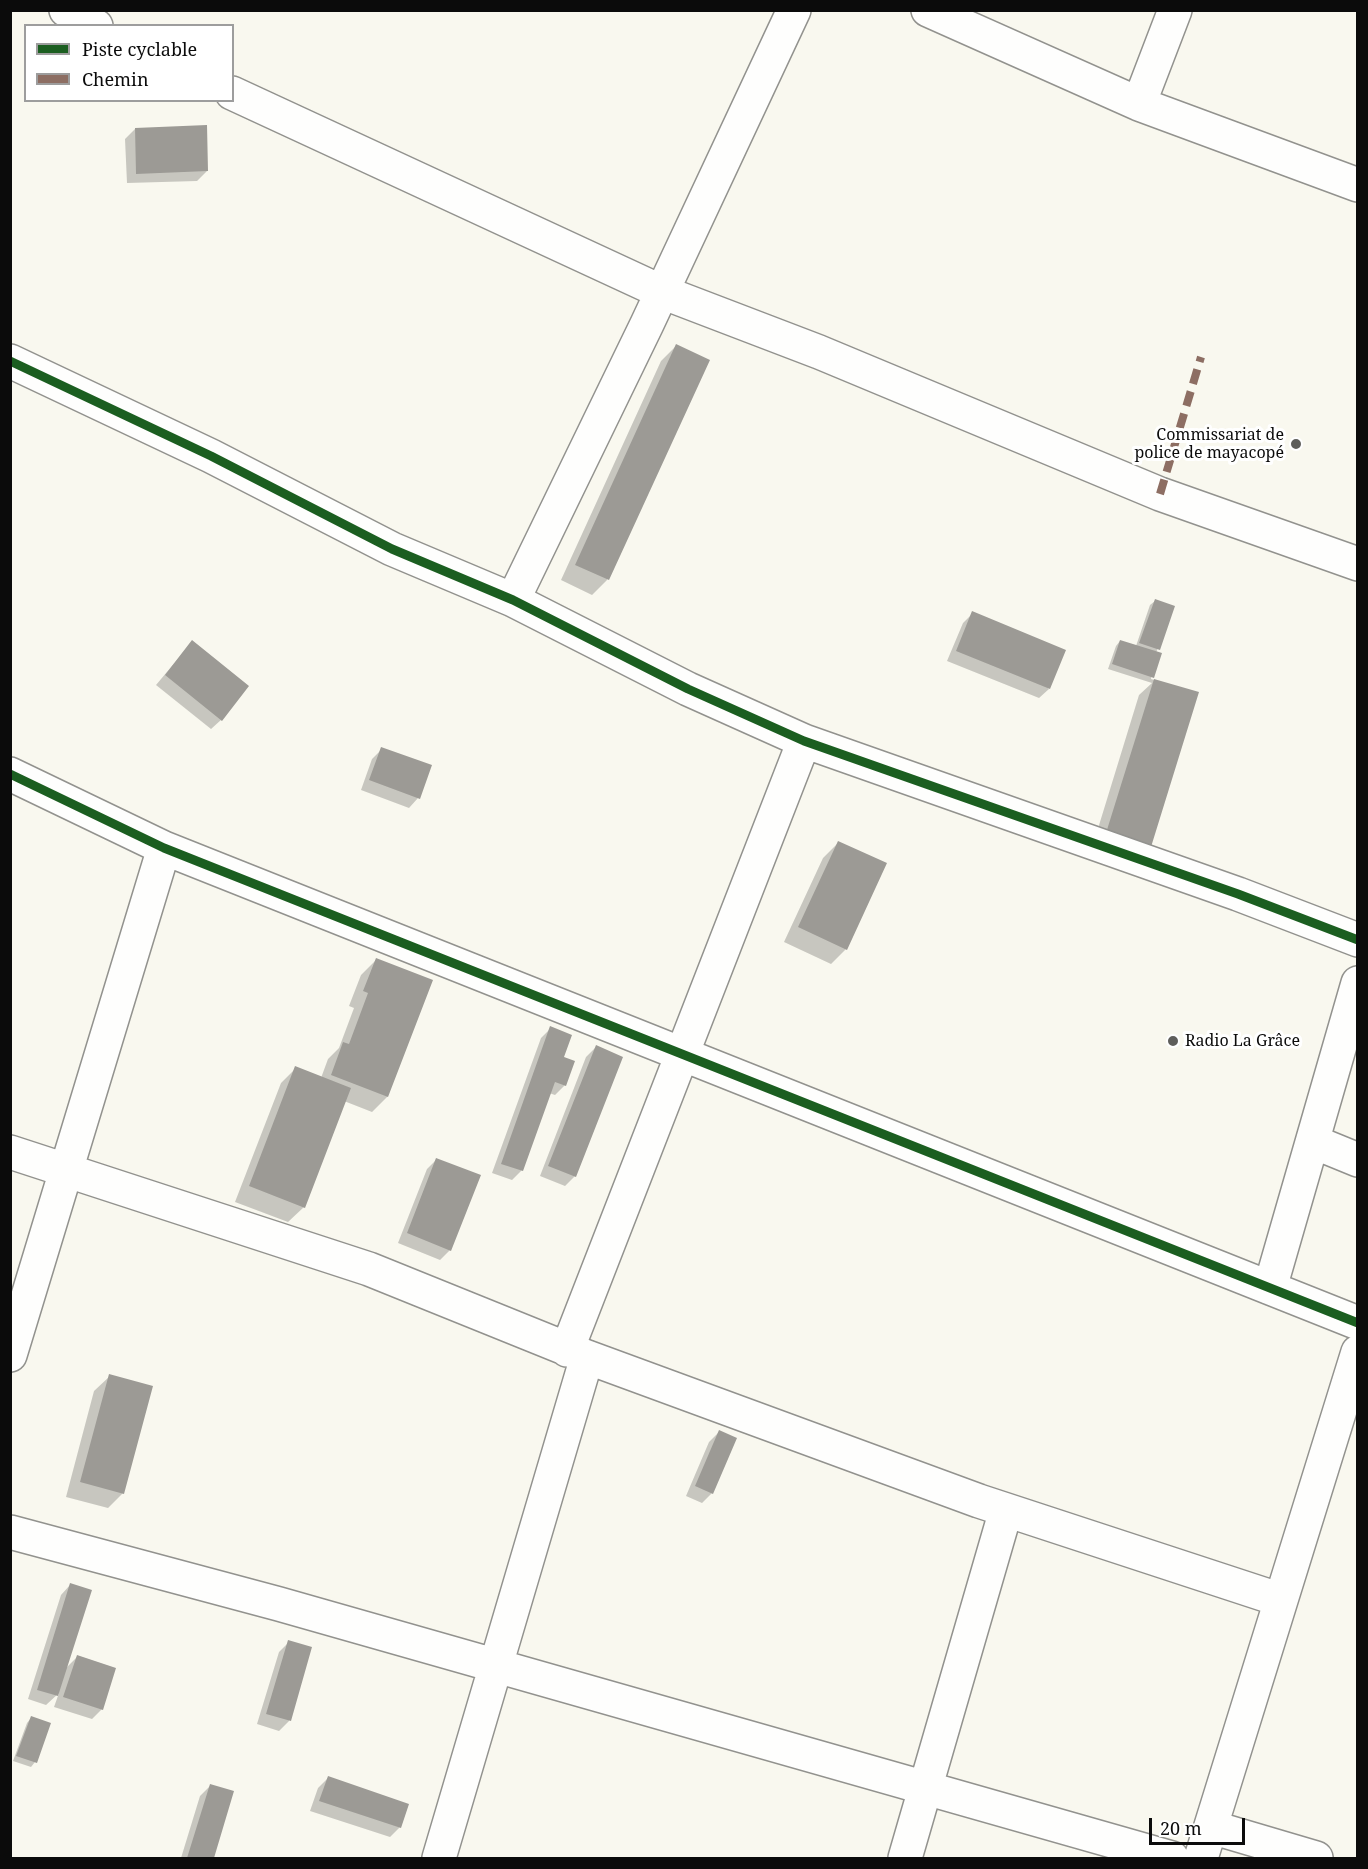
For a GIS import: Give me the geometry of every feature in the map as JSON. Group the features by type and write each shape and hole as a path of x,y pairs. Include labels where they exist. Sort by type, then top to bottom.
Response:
{"street":[{"path":"66,10 92,24"},
{"path":"513,600 662,292 794,10"},
{"path":"928,10 1139,104 1358,185"},
{"path":"1139,104 1175,10"},
{"path":"234,94 662,292 819,352 1160,494 1358,564"},
{"path":"10,361 211,456 392,549 513,600 688,690 804,741 1238,894 1358,940"},
{"path":"439,1858 495,1666 577,1353 682,1053 804,741"},
{"path":"10,774 164,848 1358,1323"},
{"path":"10,1355 164,848"},
{"path":"1270,1288 1314,1142 1358,983"},
{"path":"1314,1142 1358,1160"},
{"path":"10,1152 369,1269 577,1353 1006,1510 1281,1600"},
{"path":"1202,1858 1358,1352"},
{"path":"905,1858 1006,1510"},
{"path":"10,1532 495,1666 1172,1858"},
{"path":"1211,1827 1316,1858"}],"building":[{"path":"207,125 208,171 136,174 135,128"},
{"path":"676,344 710,360 609,580 575,565"},
{"path":"1155,599 1175,606 1160,650 1139,643"},
{"path":"972,611 1066,650 1050,689 956,651"},
{"path":"192,640 249,686 222,721 165,675"},
{"path":"1120,640 1162,653 1154,678 1112,664"},
{"path":"1154,679 1199,692 1151,847 1106,833"},
{"path":"381,747 432,765 420,799 369,780"},
{"path":"838,841 887,863 847,950 798,927"},
{"path":"376,958 433,980 388,1097 331,1075 343,1042 349,1044 368,993 363,991"},
{"path":"550,1026 572,1035 564,1057 575,1061 566,1086 555,1082 523,1171 501,1164"},
{"path":"596,1045 623,1057 576,1177 548,1166"},
{"path":"295,1066 351,1088 305,1208 249,1186"},
{"path":"436,1158 481,1175 451,1251 407,1233"},
{"path":"109,1374 153,1386 124,1494 80,1482"},
{"path":"719,1430 737,1438 713,1494 695,1486"},
{"path":"70,1583 92,1590 58,1696 37,1690"},
{"path":"288,1640 312,1647 291,1721 266,1714"},
{"path":"77,1655 116,1668 103,1710 63,1697"},
{"path":"31,1716 51,1723 37,1763 16,1756"},
{"path":"328,1776 409,1804 401,1828 319,1801"},
{"path":"210,1784 234,1791 214,1858 187,1858"}],"marked path":[{"path":"1160,494 1201,357"}],"cycle path":[{"path":"10,361 211,456 392,549 513,600 688,689 804,741 1238,894 1358,940"},
{"path":"10,774 164,848 1358,1323"}],"place":[{"name":"Commissariat de police de mayacopé","path":"1296,444"},
{"name":"Radio La Grâce","path":"1173,1041"}]}
